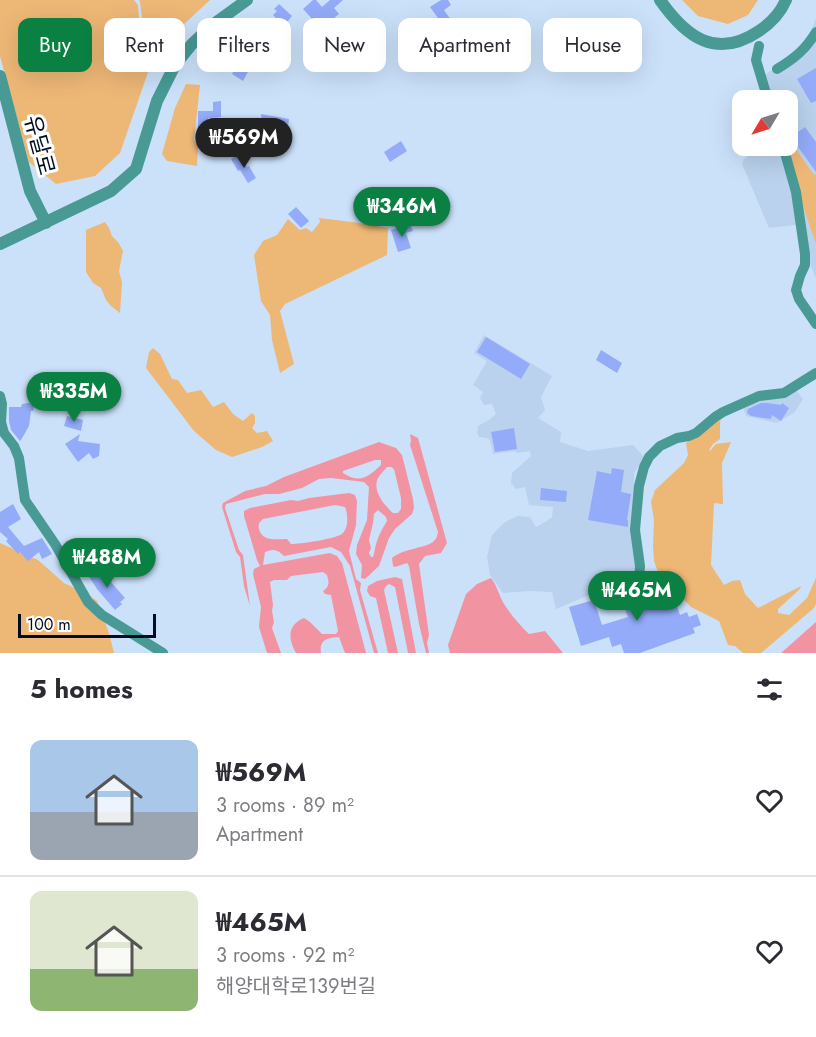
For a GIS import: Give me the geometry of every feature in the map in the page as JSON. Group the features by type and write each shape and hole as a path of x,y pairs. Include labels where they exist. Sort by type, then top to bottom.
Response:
{"street":[{"path":"0,244 111,191 136,169 157,101 175,65 211,26 247,0"},
{"path":"660,0 688,32 716,44 733,44 752,36 767,25 776,17 786,0"},
{"path":"777,69 801,52 816,32"},
{"path":"759,46 756,60 765,90"},
{"name":"유달로","path":"0,76 30,191 46,223"},
{"path":"786,156 796,192 805,254 805,265 796,290 799,299 816,324"},
{"path":"639,580 640,566 635,530 639,486 649,457 660,446 696,433 723,412 759,396 784,393 816,373"},
{"path":"0,396 1,422 4,433 14,446 19,458 26,500 55,544 88,602 102,615 164,653"}],"shaded area":[{"path":"0,0 134,0 138,5 139,18 104,18 104,72 148,72 120,153 95,176 56,184 29,162 0,56"},
{"path":"139,0 210,0 185,23 185,18 142,18"},
{"path":"682,0 758,0 748,15 728,24 698,16"},
{"path":"816,18 816,279 810,263 804,224 769,228 742,164 748,156 798,156 798,90 768,90 763,76 807,43"},
{"path":"186,84 200,85 194,140 198,146 197,166 167,161 162,154 175,108"},
{"path":"798,152 814,175 816,174 816,244 790,156 798,156"},
{"path":"319,218 388,228 387,255 285,304 280,311 294,364 280,373 272,340 270,315 261,301 254,255 263,241 277,235 288,219 300,230 306,228 312,232 320,222"},
{"path":"105,222 123,251 119,271 122,282 120,313 106,300 101,288 93,283 86,272 86,230"},
{"path":"484,335 552,376 541,397 545,410 538,418 561,432 560,442 588,451 633,445 644,457 634,473 636,565 634,573 620,582 556,609 552,592 503,593 490,575 487,557 492,535 505,522 518,516 530,517 536,527 552,517 553,507 529,505 525,487 516,489 511,483 512,473 531,456 530,451 493,454 490,440 479,437 477,433 478,426 496,414 492,404 484,405 480,398 483,392 473,385 487,361 474,353"},
{"path":"153,348 160,354 172,379 178,380 187,393 201,390 213,407 224,402 233,414 243,421 252,413 255,416 255,423 252,428 257,433 267,431 273,441 232,457 216,450 194,431 146,368 149,352"},
{"path":"795,389 803,399 795,412 777,423 746,416 743,407 759,399"},
{"path":"722,415 720,439 709,450 716,444 731,442 722,463 723,504 714,503 711,565 724,585 740,580 745,594 758,608 801,586 778,609 778,613 789,615 807,598 816,578 814,608 761,653 743,653 735,646 728,645 719,621 691,607 661,580 654,561 654,520 651,502 655,490 684,463 688,455 686,443"},
{"path":"410,434 418,438 447,543 441,553 425,556 419,564 429,635 427,643 429,653 426,653 419,624 409,566 407,563 395,567 392,558 431,543 436,539 438,532 410,445"},
{"path":"379,442 396,448 402,455 414,508 412,514 395,529 389,538 379,566 365,579 361,578 362,565 356,554 357,545 367,520 369,487 364,482 319,479 302,488 226,504 225,508 239,550 243,555 250,606 244,586 240,557 236,552 222,507 223,503 245,491 266,486 284,477","holes":["381,460 381,465 364,478 354,478 343,473 343,471","387,467 394,469 401,498 401,509 398,513 393,513 383,502 378,493 378,478","378,510 387,521 378,538 373,557 371,557 369,540 374,514"]},
{"path":"349,493 355,495 356,525 349,551 356,579 361,583 360,590 378,653 374,653 350,566 341,552 331,547 284,556 276,550 271,550 265,552 263,565 330,553 337,556 342,563 366,653 345,653 339,637 323,642 321,653 296,653 291,643 291,633 294,624 298,621 304,618 322,634 336,634 338,631 331,595 323,591 328,586 328,582 327,575 323,572 291,576 287,580 270,582 274,622 272,628 281,653 267,653 259,627 261,607 253,574 254,569 260,566 244,511 309,498","holes":["335,505 345,507 346,528 342,534 332,538 291,544 287,539 267,538 259,529 259,523 263,519"]},
{"path":"0,543 38,560 64,583 97,601 114,653 0,653"},
{"path":"395,577 402,579 416,653 408,653 395,587 389,584 384,590 398,653 388,653 376,598 370,596 367,591 368,586 377,581"},
{"path":"491,578 504,604 526,631 529,634 545,631 563,653 450,653 448,645 466,594 477,584"},
{"path":"816,622 816,653 781,653"}],"building":[{"path":"313,0 316,0 322,7 330,0 343,0 334,8 339,14 334,18 311,18 303,9"},
{"path":"441,0 448,0 451,5 444,10 450,18 438,18 430,7"},
{"path":"279,4 292,16 276,18 273,15 277,11 274,9"},
{"path":"816,68 816,101 811,103 797,79"},
{"path":"233,72 248,72 243,81 232,74"},
{"path":"221,101 221,117 208,118 209,143 201,142 202,133 198,133 198,111 213,111 213,102"},
{"path":"261,114 289,119 288,127 262,124"},
{"path":"805,127 816,142 816,172 798,147 798,132"},
{"path":"401,141 407,151 390,162 384,152"},
{"path":"239,154 256,178 248,183 231,159"},
{"path":"296,207 309,221 301,228 288,214"},
{"path":"410,224 413,231 406,233 411,248 398,252 391,230"},
{"path":"486,337 530,364 521,379 477,352"},
{"path":"601,350 622,363 617,373 596,360"},
{"path":"41,380 46,390 54,396 51,410 36,407"},
{"path":"761,403 781,405 782,403 789,408 781,421 772,415 771,419 751,416 747,413 748,409"},
{"path":"22,404 35,404 31,411 29,426 20,441 11,430 9,407 21,407"},
{"path":"67,416 83,420 81,431 64,426"},
{"path":"514,428 517,449 495,452 491,432"},
{"path":"80,434 78,441 100,444 99,456 93,459 89,453 78,462 65,444"},
{"path":"612,468 624,470 621,492 631,494 628,527 588,520 597,471 611,474"},
{"path":"541,488 567,491 566,502 540,500"},
{"path":"13,504 21,519 8,527 24,546 42,538 52,554 42,559 39,552 28,561 6,541 8,539 0,532 0,512"},
{"path":"99,568 108,584 111,582 125,598 115,610 88,575"},
{"path":"669,584 680,615 687,612 689,617 697,614 701,625 693,628 695,633 640,653 624,653 621,644 612,647 609,637 581,646 569,607 594,600 602,625 628,617 622,601"}]}
